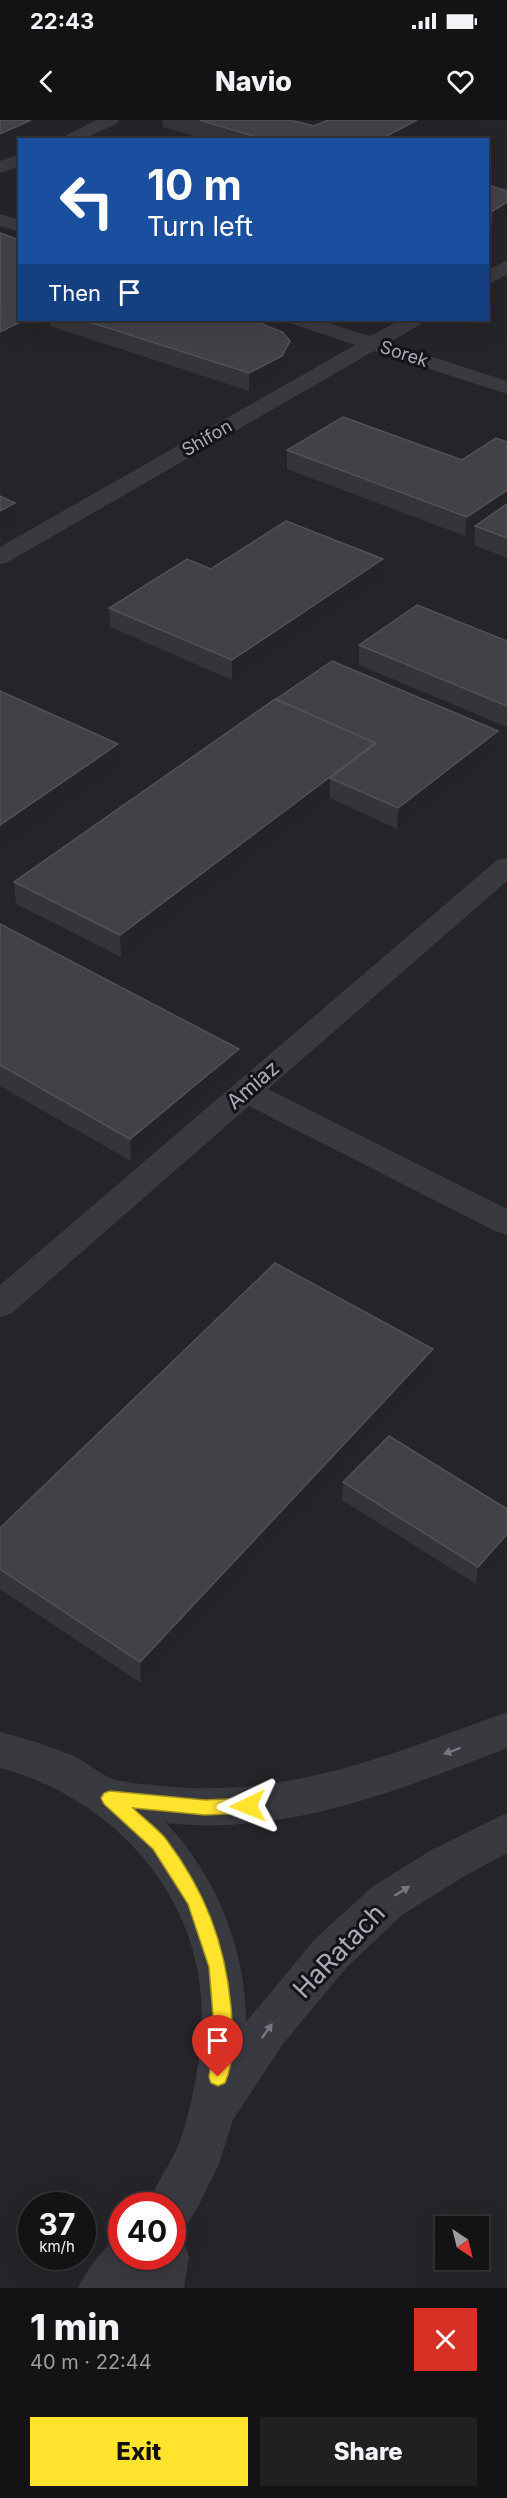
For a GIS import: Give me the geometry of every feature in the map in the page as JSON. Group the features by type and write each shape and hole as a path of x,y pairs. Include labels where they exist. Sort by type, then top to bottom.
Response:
{"street":[{"path":"70,138 110,120"},
{"path":"0,168 18,160"},
{"path":"0,220 18,225"},
{"path":"489,277 507,266"},
{"name":"Sorek","path":"303,321 507,388"},
{"name":"Shifon","path":"0,556 412,321"},
{"name":"Amiaz","path":"0,1304 507,866"},
{"path":"246,1091 507,1222"},
{"path":"110,1798 205,1808 270,1805 414,1765 507,1730"},
{"path":"0,1750 59,1770 110,1798 159,1844 196,1900 218,1967 224,2039 212,2115 197,2159 180,2192"},
{"name":"HaRatach","path":"212,2115 267,2030 330,1954 387,1901 448,1863 507,1832"},
{"path":"102,2288 112,2281 120,2270"},
{"path":"160,2288 163,2270"}],"shaded area":[{"path":"0,120 507,120 507,2288 0,2288"}],"building":[{"path":"0,120 31,120 0,134"},
{"path":"199,120 290,120 314,126 328,120 417,120 383,138 260,138"},
{"path":"489,185 507,191 507,202 493,211 489,209"},
{"path":"0,233 18,239 18,321 22,321 0,332"},
{"path":"86,321 254,321 282,332 290,341 282,356 249,373"},
{"path":"343,417 462,460 496,438 507,442 507,490 467,517 287,450"},
{"path":"0,496 15,503 0,511"},
{"path":"507,504 507,538 475,526"},
{"path":"286,521 383,559 232,660 109,608 187,559 211,569"},
{"path":"417,605 507,641 507,706 359,645"},
{"path":"332,661 498,731 398,808 330,778 375,743 276,699"},
{"path":"0,691 118,744 0,825"},
{"path":"275,699 375,743 120,935 14,882"},
{"path":"0,924 239,1049 130,1139 0,1065"},
{"path":"275,1263 433,1349 140,1662 0,1569 0,1528"},
{"path":"389,1436 507,1509 507,1534 478,1567 343,1482"}],"route":[{"path":"218,2077 224,2039 218,1967 196,1900 159,1844 110,1798 205,1808 248,1806"}]}
